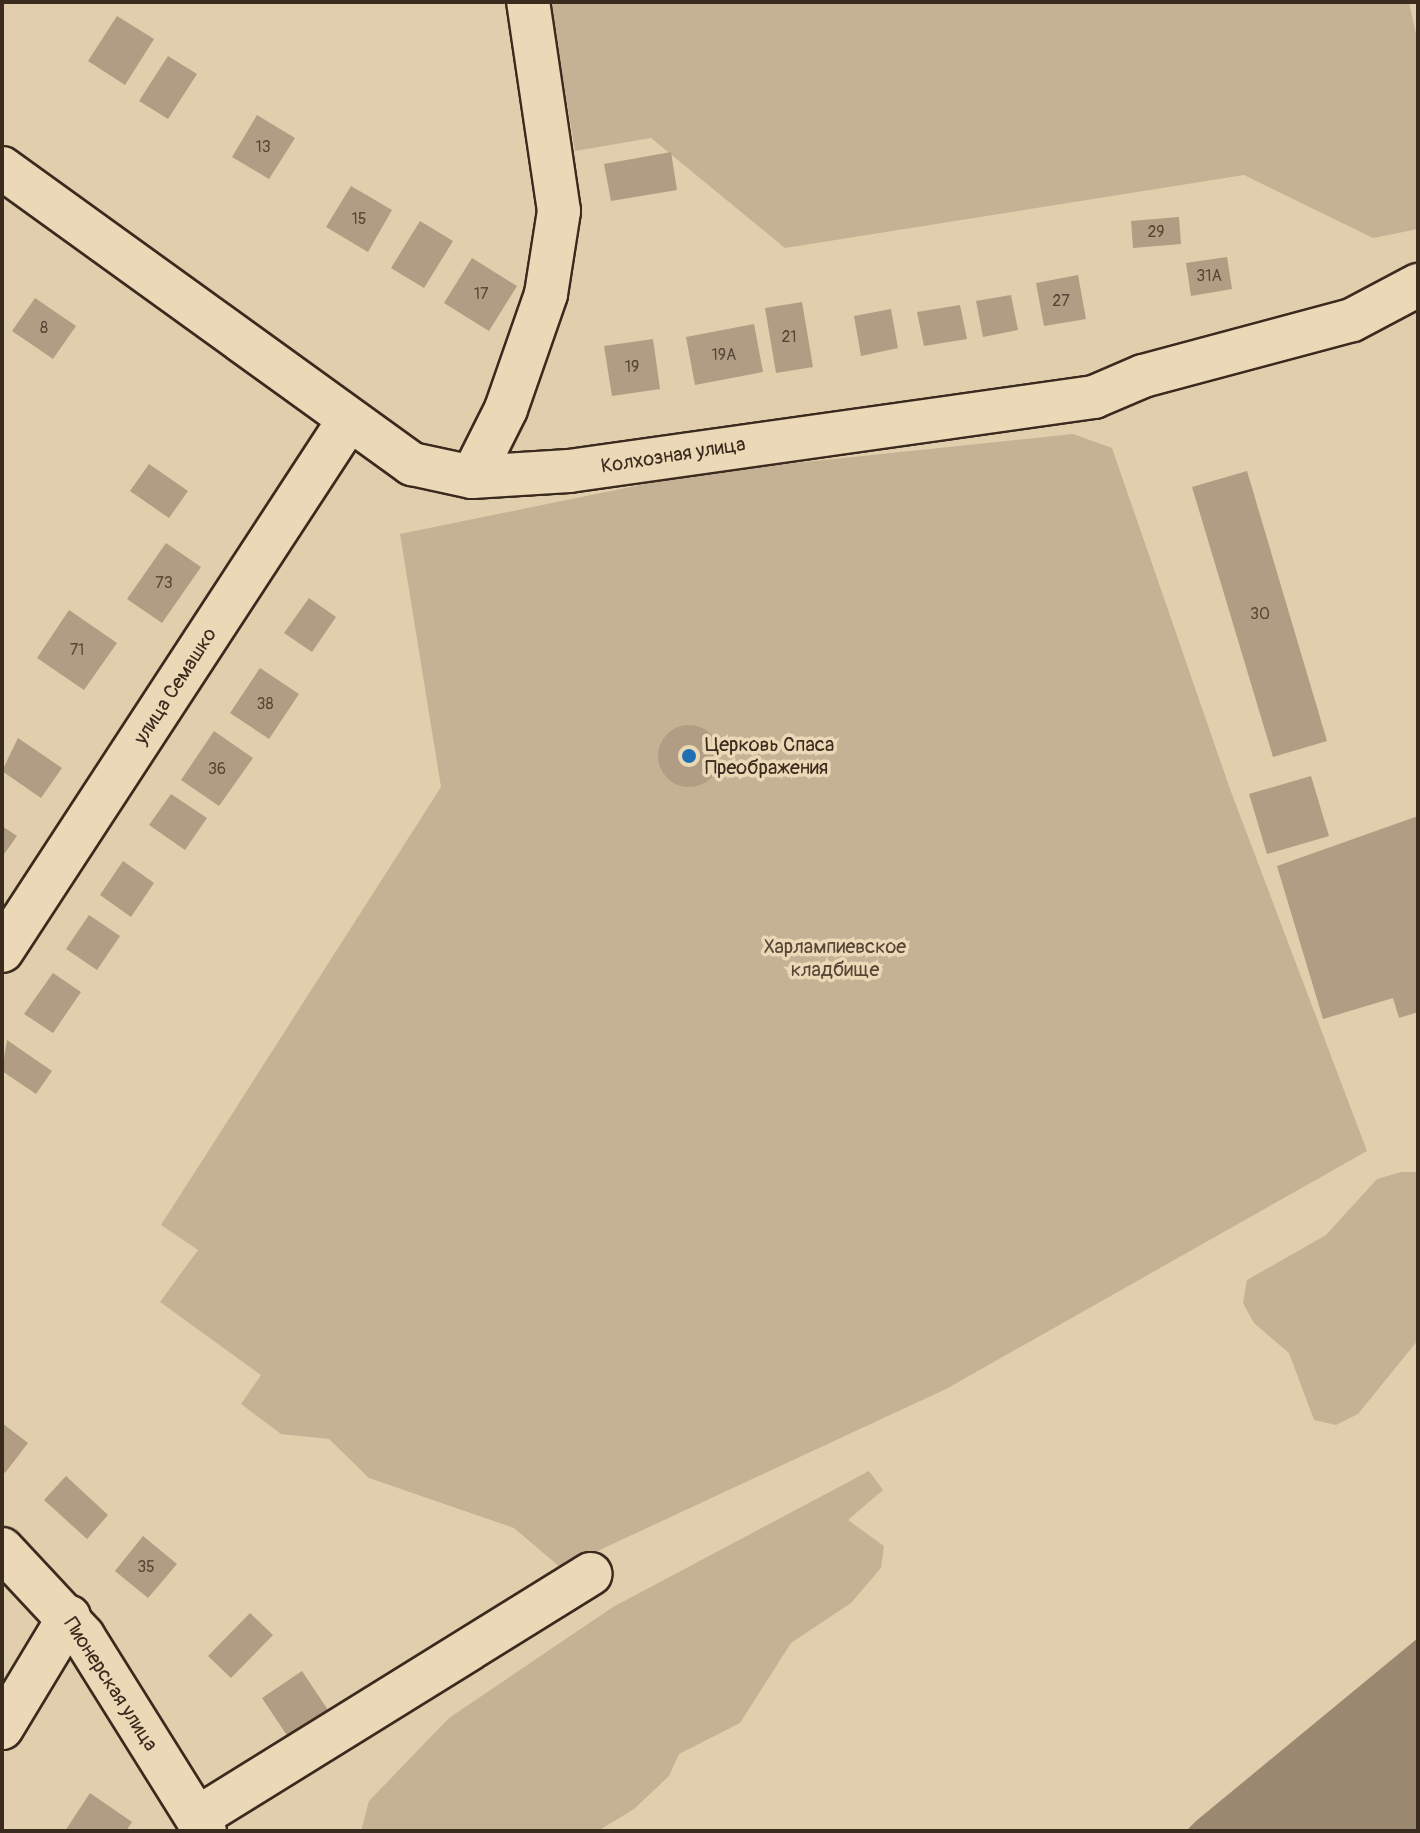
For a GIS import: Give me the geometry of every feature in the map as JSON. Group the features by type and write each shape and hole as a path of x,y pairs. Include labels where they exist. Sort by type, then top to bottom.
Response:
{"street":[{"path":"472,477 506,409 546,294 559,211 528,2"},
{"name":"Колхозная улица","path":"2,168 348,421 412,464 472,477 569,471 1094,397 1143,376 1352,320 1418,285"},
{"name":"улица Семашко","path":"2,951 348,421"},
{"name":"Пионерская улица","path":"2,1549 69,1617 201,1824"},
{"path":"201,1824 591,1574"},
{"path":"2,1728 69,1617"}],"green space":[{"path":"550,2 1409,2 1418,43 1418,229 1373,238 1244,175 785,248 651,138 575,151"},
{"name":"Харлампиевское кладбище","path":"1073,434 1112,448 1230,789 1367,1151 946,1389 561,1568 514,1528 369,1478 329,1439 281,1434 241,1404 261,1375 160,1302 198,1250 161,1225 441,787 400,534 699,473"},
{"path":"1401,1172 1418,1172 1418,1340 1358,1414 1336,1425 1314,1420 1289,1353 1254,1323 1243,1303 1247,1280 1326,1235 1377,1179"},
{"path":"869,1471 883,1490 848,1520 884,1546 881,1568 851,1603 791,1643 740,1723 679,1754 669,1776 634,1809 598,1831 361,1831 369,1801 449,1718 613,1607"}],"shaded area":[{"path":"1418,1638 1418,1831 1186,1831 1196,1821"}],"building":[{"path":"117,16 154,39 125,85 88,61"},
{"path":"168,56 197,74 168,119 139,101"},
{"path":"257,115 295,138 269,179 232,157"},
{"path":"671,152 677,190 611,201 604,164"},
{"path":"351,186 392,210 368,252 326,227"},
{"path":"1179,217 1181,244 1133,248 1131,221"},
{"path":"420,221 453,241 424,288 391,268"},
{"path":"1227,257 1232,289 1191,296 1186,263"},
{"path":"472,258 517,286 489,331 444,303"},
{"path":"1078,275 1086,319 1044,326 1036,283"},
{"path":"1011,295 1018,330 983,337 976,301"},
{"path":"35,298 76,326 53,359 12,331"},
{"path":"802,302 813,367 776,373 765,308"},
{"path":"960,305 967,339 924,346 917,312"},
{"path":"891,309 898,348 861,356 854,316"},
{"path":"754,324 763,372 695,385 686,337"},
{"path":"653,339 660,389 612,396 604,346"},
{"path":"149,464 188,491 169,518 130,491"},
{"path":"1247,471 1327,741 1273,757 1192,487"},
{"path":"166,543 201,567 162,623 127,599"},
{"path":"309,598 336,617 312,652 284,633"},
{"path":"69,610 117,643 84,690 37,658"},
{"path":"260,668 299,694 269,739 230,713"},
{"name":"Церковь Спаса Преображения","path":"689,725 711,734 720,756 711,778 689,787 667,778 658,756 667,734"},
{"path":"214,731 253,758 219,806 181,780"},
{"path":"18,738 62,768 41,798 2,771"},
{"path":"1311,776 1329,836 1267,854 1249,794"},
{"path":"171,794 207,818 185,850 149,825"},
{"path":"1418,816 1418,1012 1399,1018 1393,998 1323,1019 1277,866"},
{"path":"2,826 17,836 2,857"},
{"path":"123,861 154,883 131,917 100,895"},
{"path":"89,915 120,936 97,970 66,949"},
{"path":"53,973 81,992 53,1033 24,1014"},
{"path":"7,1040 52,1071 36,1094 2,1071"},
{"path":"2,1423 28,1443 5,1473 2,1470"},
{"path":"66,1476 108,1515 87,1539 44,1500"},
{"path":"143,1536 177,1564 148,1598 115,1571"},
{"path":"250,1613 273,1635 231,1678 208,1656"},
{"path":"302,1671 330,1713 290,1740 262,1698"},
{"path":"90,1793 132,1822 126,1831 65,1831"}],"place":[{"name":"Церковь Спаса Преображения","path":"689,756"}]}
